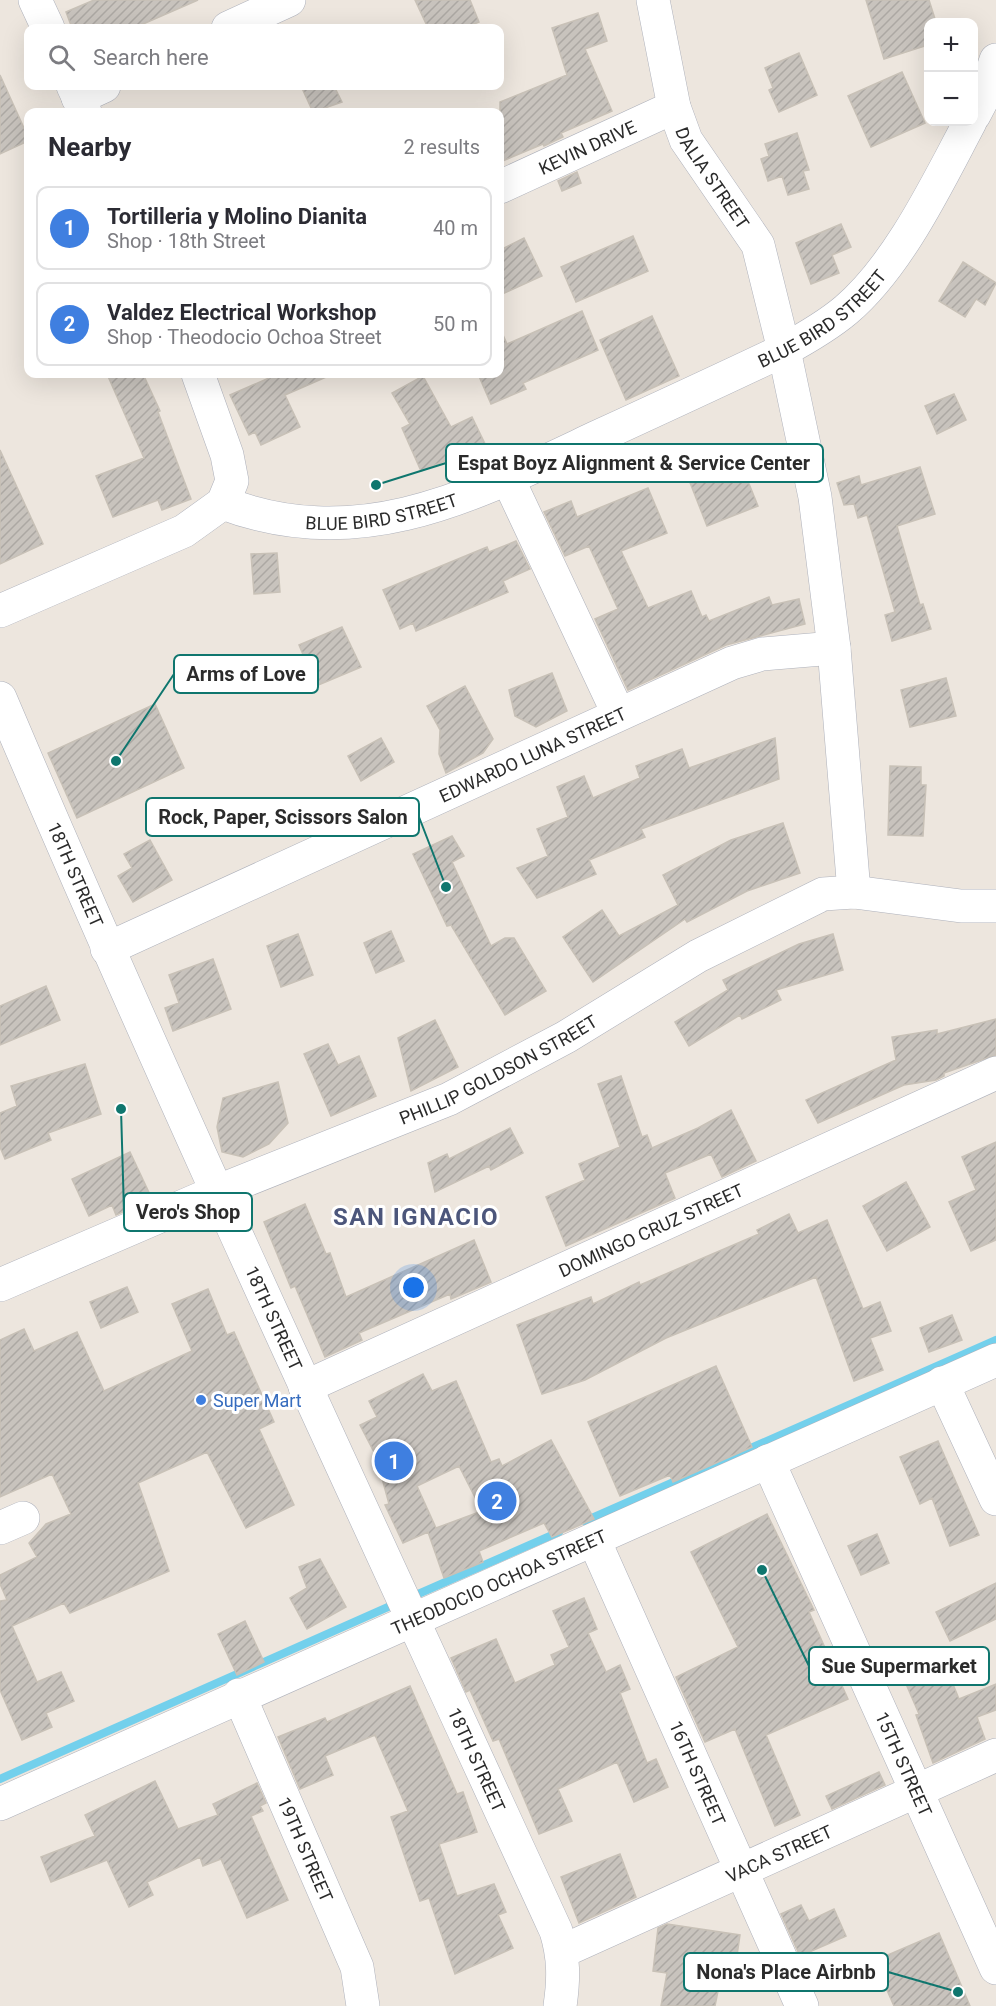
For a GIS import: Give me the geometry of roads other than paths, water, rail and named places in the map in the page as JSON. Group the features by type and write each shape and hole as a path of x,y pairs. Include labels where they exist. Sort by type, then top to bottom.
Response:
{"street":[{"path":"35,0 46,24"},
{"path":"237,24 289,0"},
{"name":"DALIA STREET","path":"652,0 674,107 686,140 758,245 784,350 815,497 834,648 854,892"},
{"path":"978,108 996,60"},
{"name":"KEVIN DRIVE","path":"504,185 674,107"},
{"name":"BLUE BIRD STREET","path":"223,503 258,516 289,521 356,523 394,517 440,505 508,479 784,350 819,330 847,309 873,280 927,203 968,126"},
{"path":"0,611 184,531 223,503 232,481 227,454 199,378"},
{"path":"508,479 618,713"},
{"name":"EDWARDO LUNA STREET","path":"107,949 618,713 732,663 762,654 834,648"},
{"name":"18TH STREET","path":"0,698 107,949 216,1192 556,1931 562,1951 564,1976 560,2006"},
{"name":"PHILLIP GOLDSON STREET","path":"0,1285 216,1192 449,1099 506,1071 698,956 789,909 824,894 854,892 961,906 996,906"},
{"name":"DOMINGO CRUZ STREET","path":"305,1387 996,1073"},
{"name":"THEODOCIO OCHOA STREET","path":"0,1804 239,1695 414,1620 996,1360"},
{"path":"942,1383 996,1499"},
{"name":"15TH STREET","path":"768,1461 919,1791 996,1968"},
{"name":"16TH STREET","path":"594,1540 743,1869 802,2006"},
{"name":"19TH STREET","path":"239,1695 357,1967 363,2006"},
{"name":"VACA STREET","path":"562,1951 996,1755"}],"waterway":[{"path":"585,1521 996,1340"},
{"path":"409,1598 559,1532"},
{"path":"0,1779 397,1603"}],"place":[{"name":"Espat Boyz Alignment & Service Center","path":"376,485"},
{"name":"Arms of Love","path":"116,761"},
{"name":"Rock, Paper, Scissors Salon","path":"446,887"},
{"name":"Vero's Shop","path":"121,1109"},
{"name":"Super Mart","path":"201,1400"},
{"name":"Tortilleria y Molino Dianita","path":"394,1461"},
{"name":"Valdez Electrical Workshop","path":"497,1501"},
{"name":"Sue Supermarket","path":"762,1570"},
{"name":"Nona's Place Airbnb","path":"958,1992"}],"district":[{"name":"SAN IGNACIO","path":"416,1217"}]}
